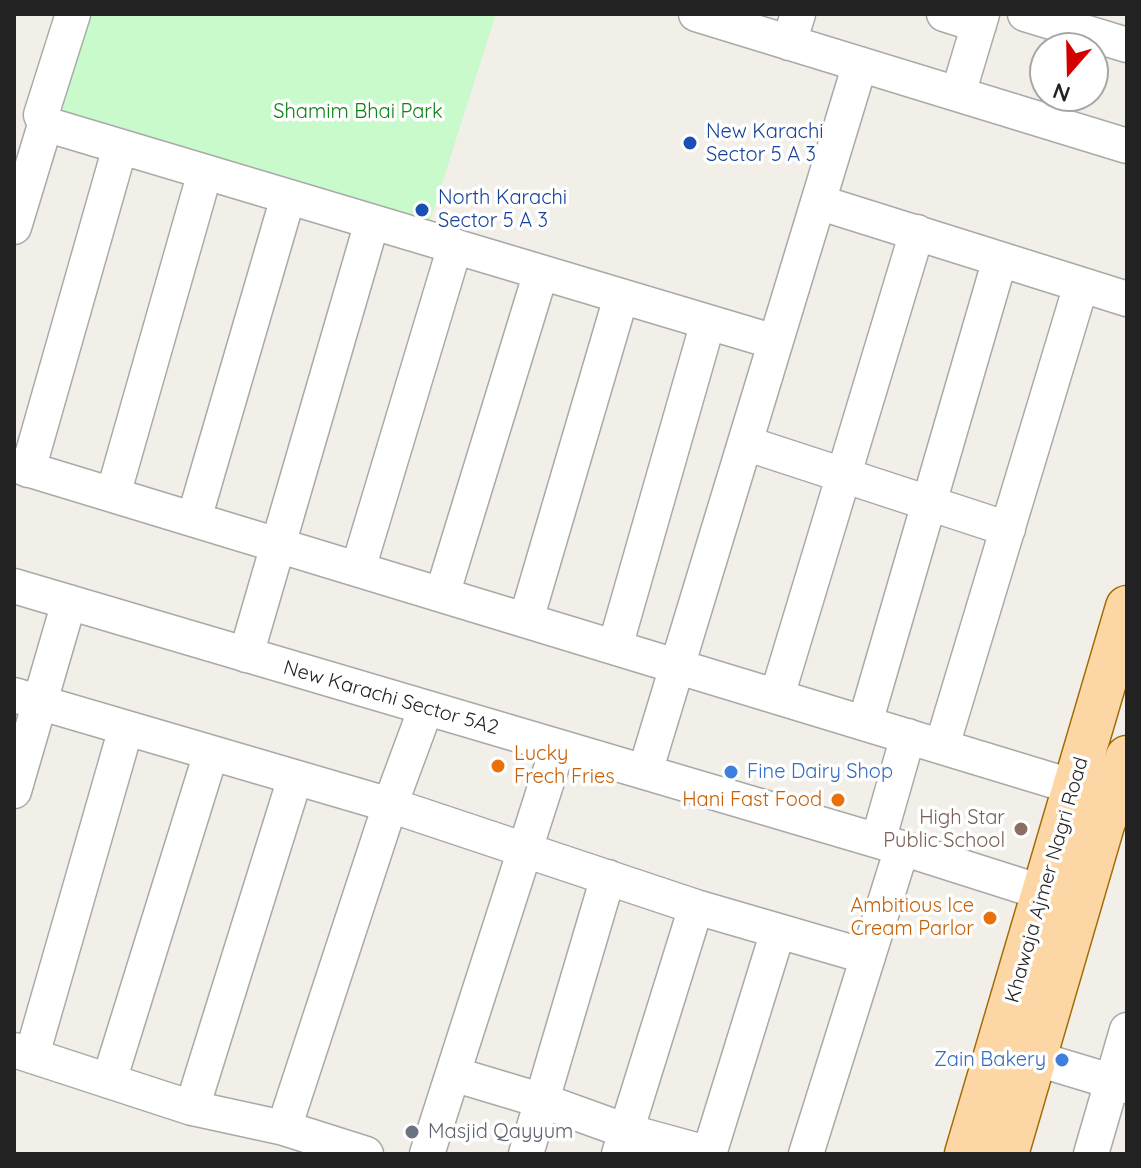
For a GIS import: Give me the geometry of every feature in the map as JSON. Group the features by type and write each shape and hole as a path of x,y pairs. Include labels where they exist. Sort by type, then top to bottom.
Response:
{"main road":[{"name":"Khawaja Ajmer Nagri Road","path":"966,1154 1074,787 1118,667 1127,607"},
{"name":"Khawaja Ajmer Nagri Road","path":"1007,1154 1034,1058 1115,828 1127,757"}],"street":[{"path":"14,227 35,122 41,115 73,14"},
{"path":"944,14 980,19 958,94"},
{"path":"1025,14 1067,20 1127,45"},
{"path":"703,15 793,28 860,64 958,94 1125,137"},
{"path":"645,772 860,64"},
{"path":"35,122 775,342"},
{"path":"120,147 21,468 1074,787"},
{"path":"113,495 205,172"},
{"path":"194,519 288,197"},
{"path":"818,202 1127,299"},
{"path":"246,655 372,222"},
{"path":"777,696 917,232"},
{"path":"358,569 455,246"},
{"path":"865,723 1000,259"},
{"path":"442,595 541,272"},
{"path":"942,746 1081,285"},
{"path":"526,620 621,297"},
{"path":"615,647 708,322"},
{"path":"745,443 1008,529"},
{"name":"New Karachi Sector 5A2","path":"14,586 1044,893"},
{"path":"14,791 27,699 69,602"},
{"path":"27,699 390,805 696,907 868,957"},
{"path":"284,1128 390,805 426,708"},
{"path":"126,728 23,1052 192,1108 284,1128 366,1154"},
{"path":"806,1154 868,957 908,736"},
{"path":"427,1154 558,747"},
{"path":"109,1081 211,753"},
{"path":"192,1108 295,778"},
{"path":"526,1154 608,877"},
{"path":"622,1142 696,907"},
{"path":"453,1074 543,1101 622,1142 709,1154 778,931"},
{"path":"1091,1154 1119,1084 1127,1030"},
{"path":"1034,1058 1119,1084"}],"green space":[{"name":"Shamim Bhai Park","path":"73,14 496,14 425,237 41,115"}],"place":[{"name":"New Karachi Sector 5 A 3","path":"690,143"},
{"name":"North Karachi Sector 5 A 3","path":"422,210"},
{"name":"Lucky Frech Fries","path":"498,766"},
{"name":"Fine Dairy Shop","path":"731,772"},
{"name":"Hani Fast Food","path":"838,800"},
{"name":"High Star Public School","path":"1021,829"},
{"name":"Ambitious Ice Cream Parlor","path":"990,918"},
{"name":"Zain Bakery","path":"1062,1060"},
{"name":"Masjid Qayyum","path":"412,1132"}]}
